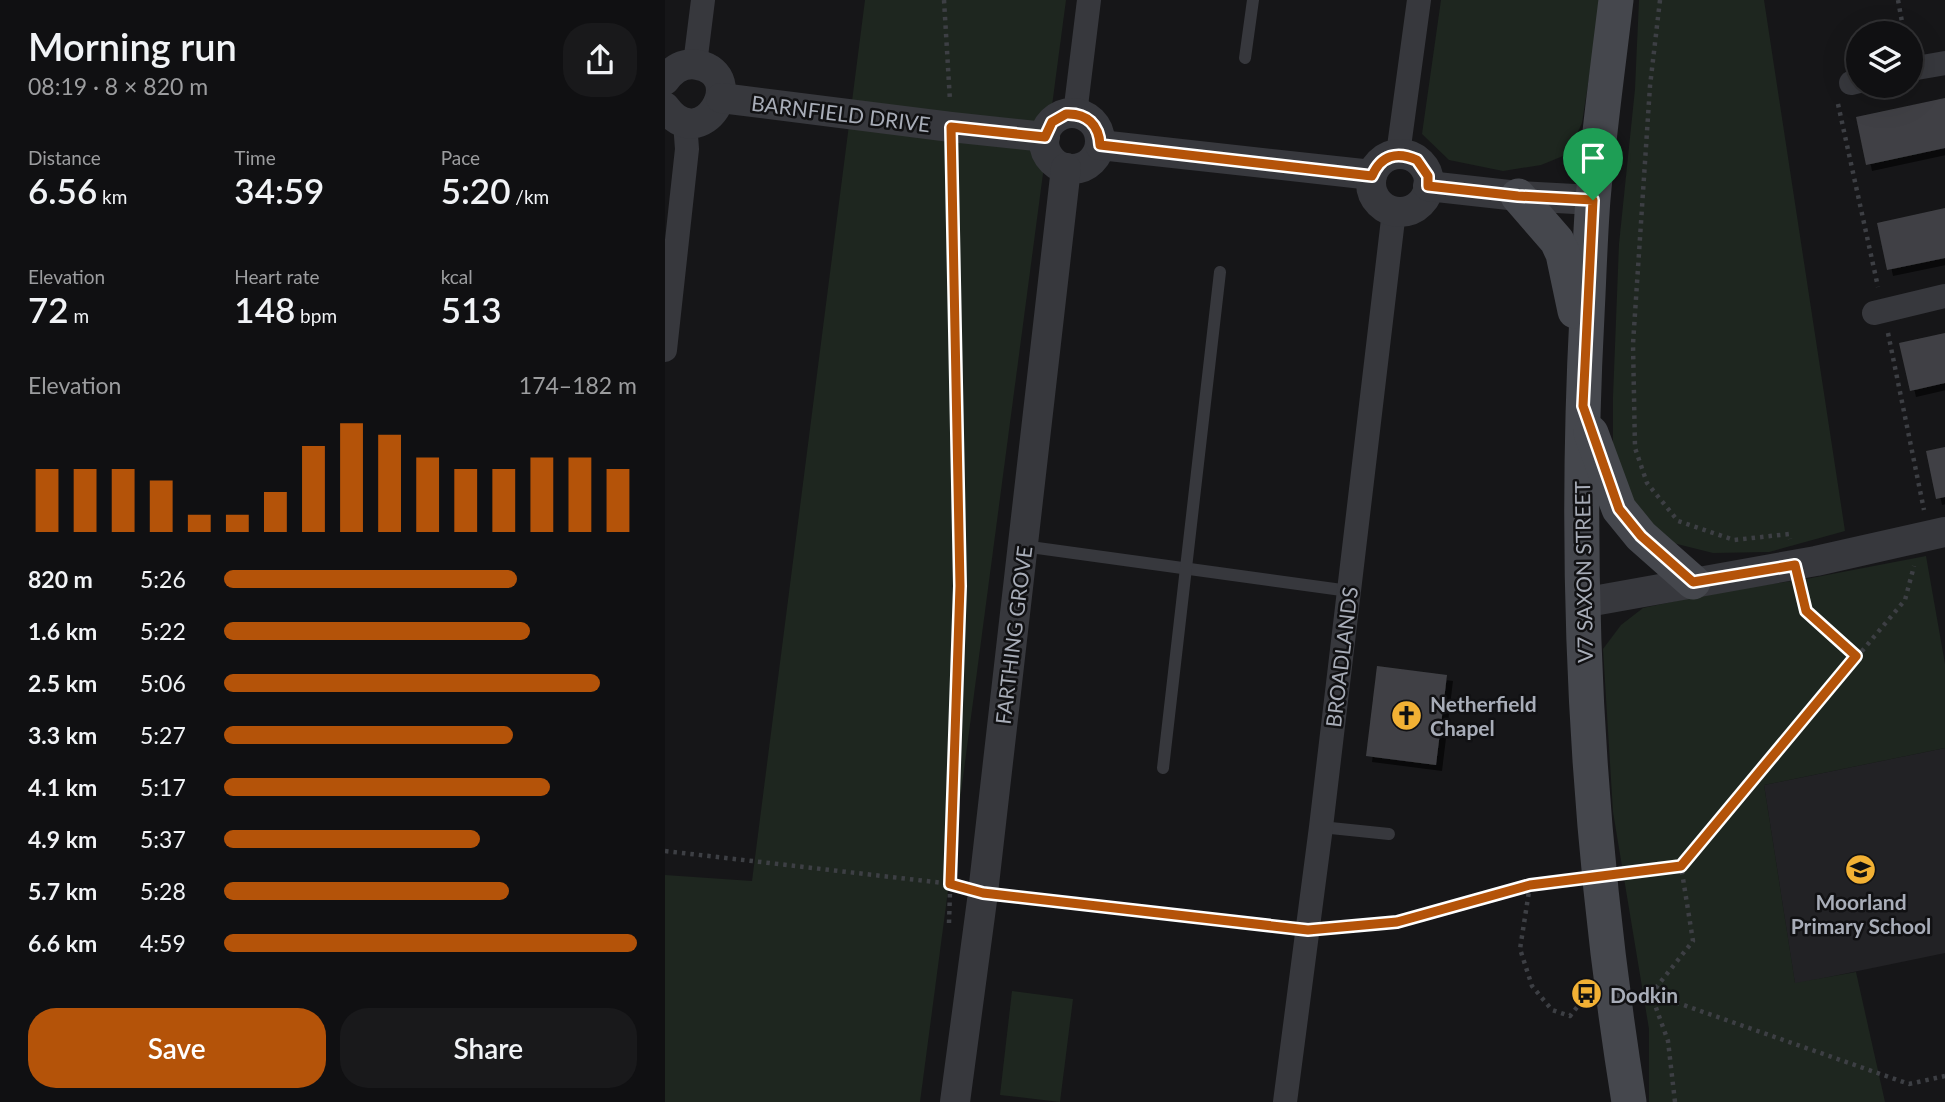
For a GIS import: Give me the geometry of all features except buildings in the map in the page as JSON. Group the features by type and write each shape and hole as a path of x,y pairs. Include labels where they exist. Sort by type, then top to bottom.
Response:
{"main road":[{"name":"V7 SAXON STREET","path":"1616,0 1593,200 1584,366 1582,603 1592,810 1629,1102"},
{"path":"1518,196 1557,241 1563,254 1584,366"},
{"path":"1583,406 1619,509 1641,536 1693,582"}],"street":[{"path":"695,64 703,0"},
{"path":"1075,114 1089,0"},
{"path":"1398,154 1419,0"},
{"path":"1923,67 1945,62"},
{"path":"665,80 677,67 695,64 712,72 717,79 721,98 712,115 694,123 675,114"},
{"name":"BARNFIELD DRIVE","path":"721,98 1045,137"},
{"path":"665,350 687,149 675,114"},
{"path":"1075,114 1091,121 1096,128 1100,145 1088,164 1081,168 1066,169 1052,160 1047,153 1045,137 1052,122 1058,117 1075,114"},
{"path":"1100,145 1372,176"},
{"path":"1398,154 1417,160 1428,176 1426,195 1412,209 1394,211 1377,201 1371,184 1372,176 1385,158 1398,154"},
{"name":"FARTHING GROVE","path":"955,1102 983,893 1066,169"},
{"path":"1428,186 1518,196 1593,200"},
{"name":"BROADLANDS","path":"1286,1102 1394,211"},
{"path":"1874,313 1945,296"},
{"path":"1582,603 1795,565 1934,534"}],"lane":[{"path":"1245,58 1253,0"},
{"path":"1163,768 1220,272"},
{"path":"1023,546 1349,591"},
{"path":"1321,827 1388,834"}],"path":[{"path":"944,0 951,127 960,586 949,925"},
{"path":"1660,0 1650,86 1633,344 1635,448 1647,484 1678,521 1734,540 1789,534 1806,611 1856,656"},
{"path":"1898,0 1902,21"},
{"path":"1626,873 1681,866 1905,600 1934,534"},
{"path":"665,851 950,884 983,893 1308,930 1397,922 1530,885 1585,878"},
{"path":"1651,994 1693,941 1681,866"},
{"path":"1530,885 1520,949 1532,986 1552,1010 1570,1016 1587,994"},
{"path":"1651,994 1909,1083 1945,1076"},
{"path":"1651,994 1668,1041 1675,1102"}],"shaded area":[{"path":"865,0 1066,0 920,1102 665,1102 665,875 752,881"},
{"path":"1441,0 1601,0 1582,123 1568,154 1541,165 1503,171 1449,160 1422,134"},
{"path":"1639,0 1764,0 1845,531 1769,552 1713,553 1673,543 1626,499 1613,447 1613,397 1619,244 1635,89"},
{"path":"1926,556 1945,664 1945,748 1764,785 1795,983 1856,972 1885,1102 1649,1102 1649,1029 1613,812 1603,649 1621,625 1643,608 1723,591 1806,579"},
{"name":"Moorland Primary School","path":"1945,748 1945,953 1795,984 1764,785"},
{"path":"1012,991 1073,999 1060,1102 1000,1095"}],"place":[{"name":"Netherfield Chapel","path":"1407,715"},
{"name":"Moorland Primary School","path":"1861,869"},
{"name":"Dodkin","path":"1587,994"}],"route":[{"path":"1075,114 1091,121 1099,136 1100,145 1372,176 1385,158 1398,154 1408,155 1424,167 1428,186 1518,196 1593,200 1583,406 1619,509 1641,536 1693,582 1795,565 1806,611 1856,656 1681,866 1530,885 1397,922 1308,930 983,893 950,884 960,586 951,127 1045,137 1047,129 1058,117 1075,114"}]}
